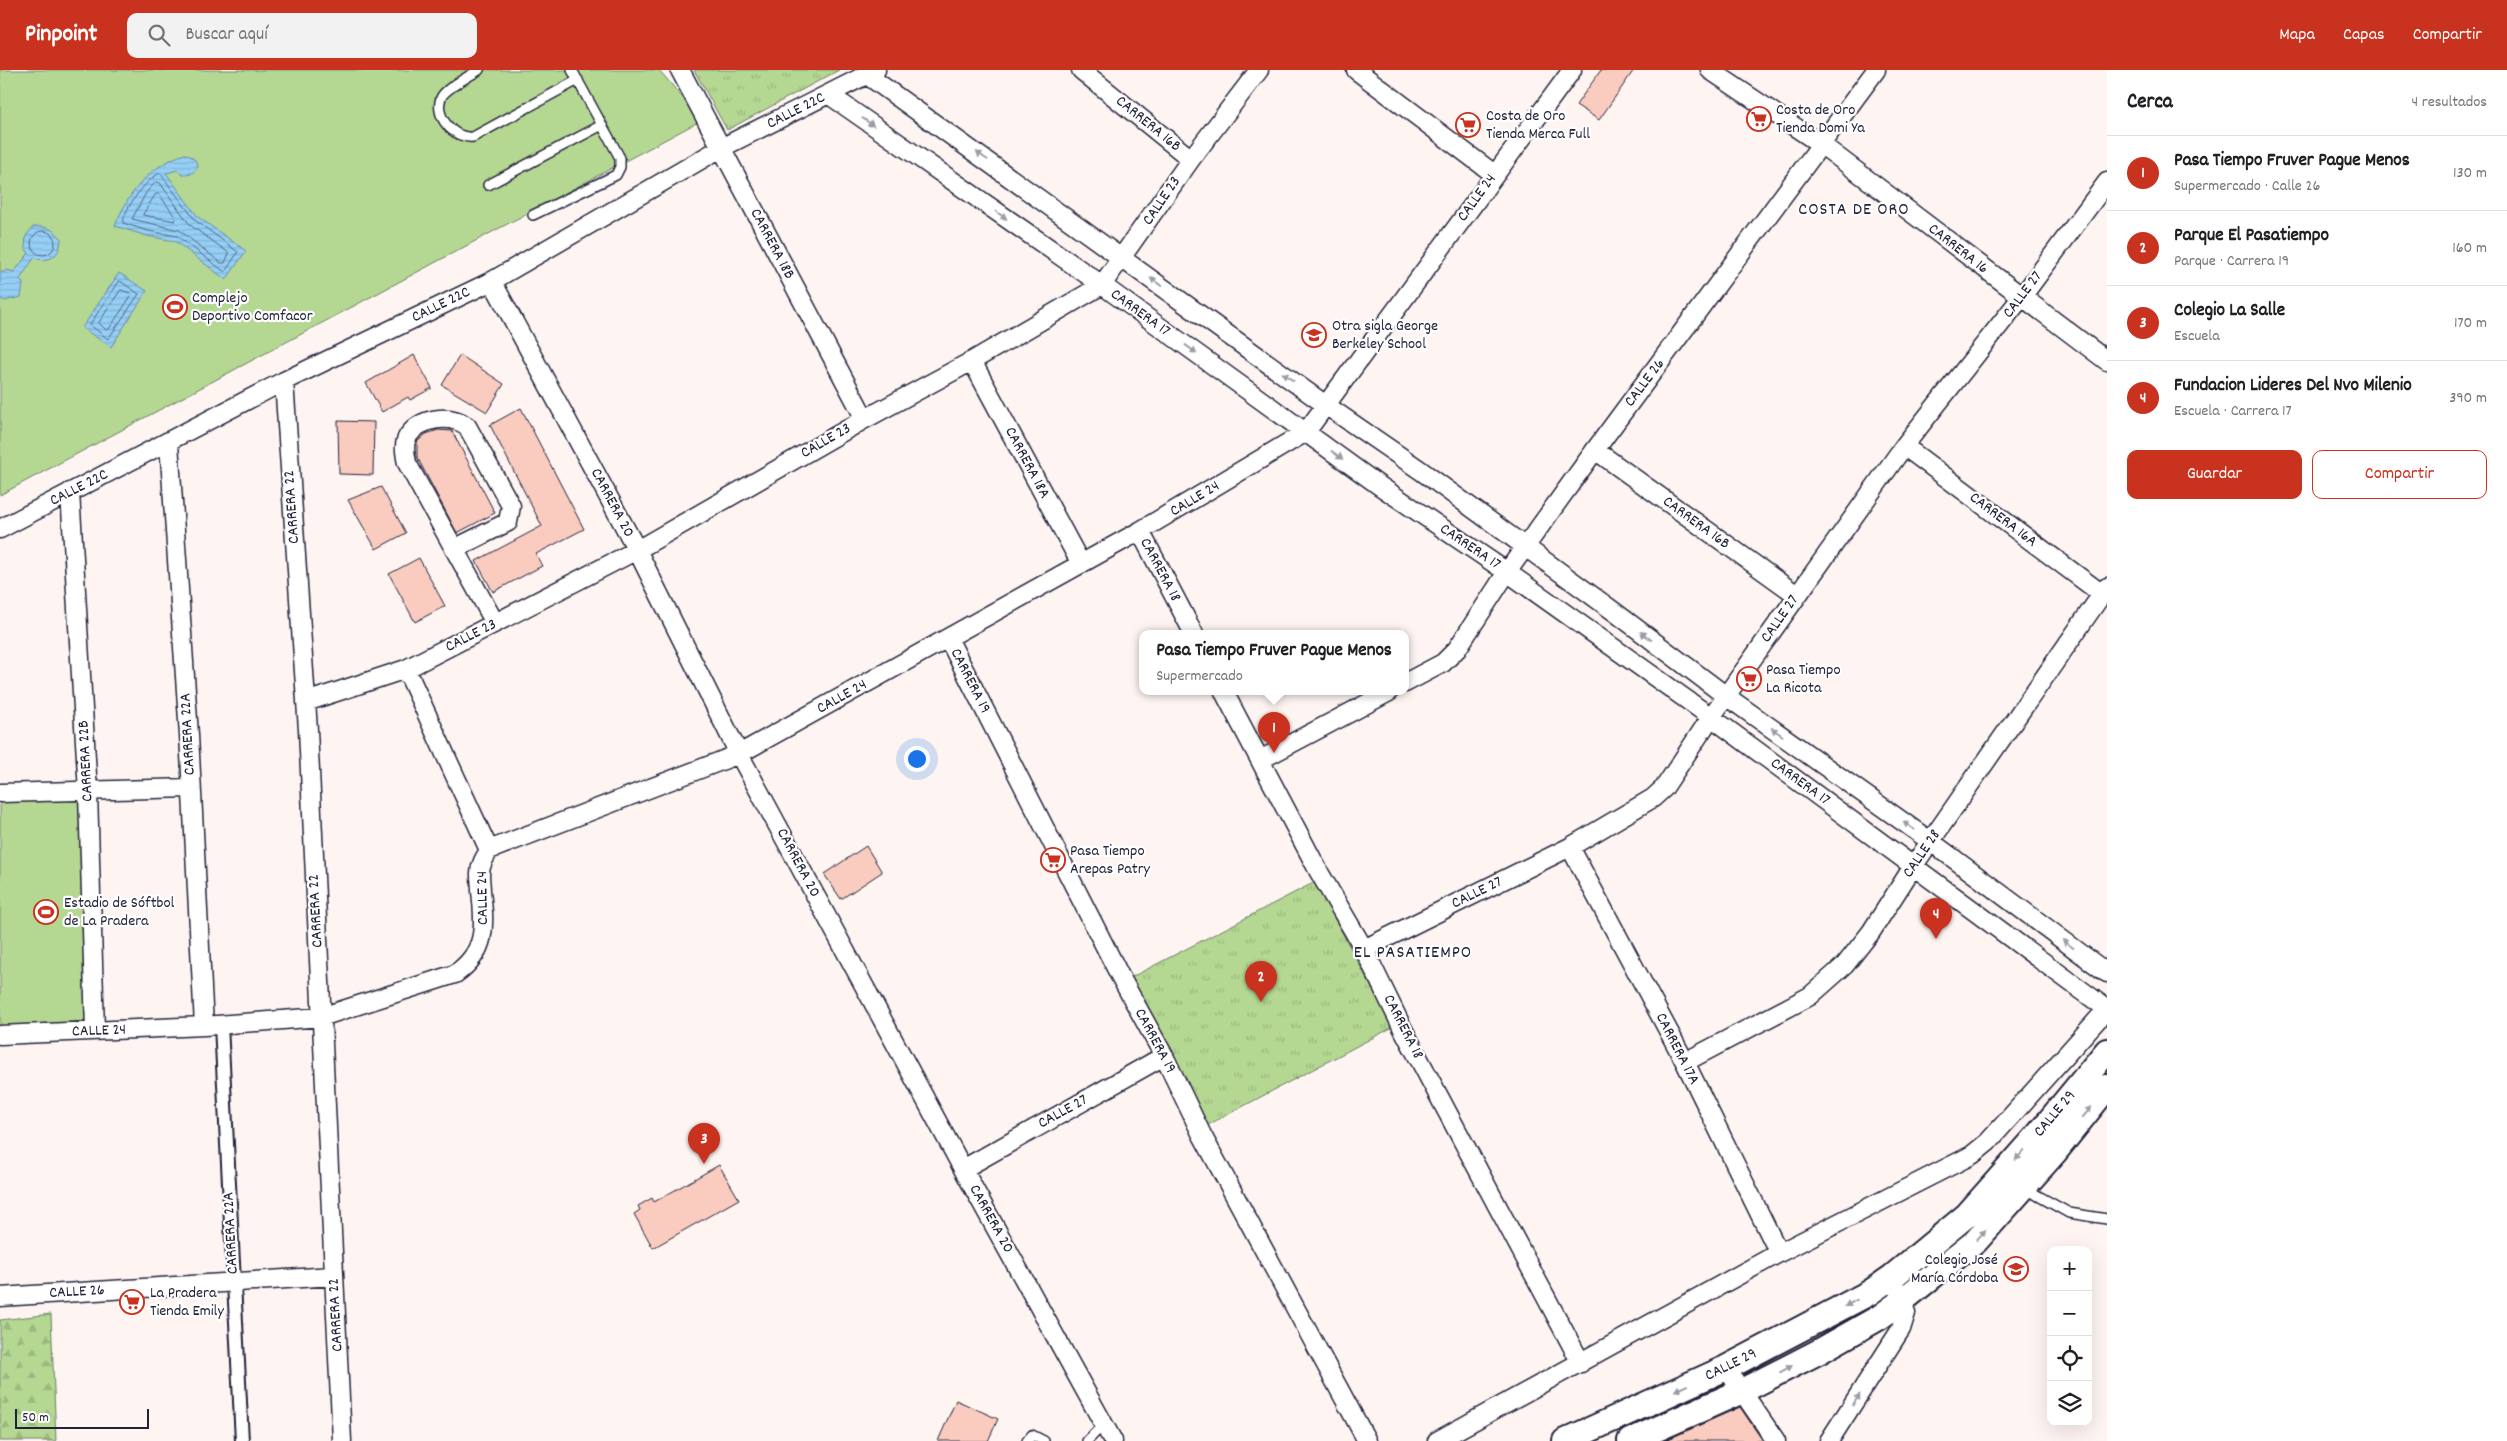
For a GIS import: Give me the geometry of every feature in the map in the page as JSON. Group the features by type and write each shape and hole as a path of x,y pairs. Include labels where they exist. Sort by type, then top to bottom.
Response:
{"main road":[{"name":"CALLE 29","path":"1564,1441 1726,1368 1853,1302 1892,1277 1966,1215 2037,1136 2107,1051"},
{"name":"CALLE 29","path":"1630,1441 1742,1391 1829,1346 1880,1317 1904,1300 1976,1241 2107,1087"}],"street":[{"name":"CARRERA 18B","path":"680,70 864,419"},
{"name":"CARRERA 16B","path":"1081,70 1191,159"},
{"name":"CALLE 23","path":"306,702 406,669 637,550 864,419 972,361 1102,285 1123,258 1191,159 1259,70"},
{"path":"1356,70 1494,174"},
{"name":"CALLE 24","path":"0,1035 212,1025 321,1017 456,974 468,965 476,954 484,934 480,875 481,865 489,850 739,754 1140,531 1306,432 1327,406 1494,174 1572,70"},
{"name":"CARRERA 16","path":"1710,70 1822,144 2021,298 2107,361"},
{"name":"CALLE 26","path":"1409,681 1443,663 1457,649 1507,572 1595,450 1876,70"},
{"name":"CALLE 22C","path":"0,529 284,381 492,281 721,148 872,72"},
{"name":"CARRERA 17","path":"872,72 1123,258 1327,406 1420,470 1726,696 1930,841 2107,973"},
{"name":"CARRERA 17","path":"828,94 1102,285 1377,484 1507,572 1711,717 2107,1009"},
{"name":"CALLE 27","path":"1364,949 1570,847 1653,798 1664,788 1711,717 1904,446 2021,298 2107,182"},
{"name":"CARRERA 20","path":"492,281 637,550 739,754 963,1169 1113,1441"},
{"name":"CARRERA 18A","path":"972,361 1081,564"},
{"name":"CARRERA 22","path":"284,381 306,702 342,1441"},
{"path":"454,549 508,522 510,506 467,426 458,419 444,418 424,423 408,436 404,449 407,463 454,549 495,623"},
{"name":"CARRERA 22A","path":"169,442 191,788 234,1283 242,1441"},
{"name":"CARRERA 16A","path":"1904,446 2104,591"},
{"name":"CARRERA 16B","path":"1595,450 1797,595"},
{"name":"CARRERA 22B","path":"70,492 88,792 95,1031"},
{"name":"CARRERA 18","path":"1140,531 1192,630"},
{"name":"CALLE 28","path":"1684,1062 1810,996 1845,965 1871,932 1930,841 2104,591"},
{"name":"CARRERA 19","path":"948,638 1115,967 1164,1056 1202,1135 1367,1441"},
{"path":"406,669 489,850"},
{"name":"CARRERA 18","path":"1226,695 1320,872 1364,949 1407,1038 1581,1363"},
{"path":"1260,760 1383,695"},
{"path":"0,793 191,788"},
{"name":"CARRERA 17A","path":"1570,847 1684,1062 1779,1253"},
{"path":"1437,1441 1779,1253 1972,1156 1988,1142 2107,1009"},
{"name":"CALLE 27","path":"963,1169 1164,1056"},
{"name":"CALLE 26","path":"0,1297 334,1276"},
{"path":"1829,1441 1901,1329 1906,1313 1904,1300 1892,1277"},
{"path":"1726,1368 1776,1441"}],"lane":[{"path":"479,70 445,92 440,98 441,110 447,126 458,135 473,137 578,80"},
{"path":"533,215 616,175 620,167 620,158 572,70"},
{"path":"488,185 602,125"},
{"path":"2023,1188 2069,1213 2107,1219"},
{"path":"1087,1441 1104,1424"},
{"path":"1027,1441 1032,1435 1044,1441"}],"green space":[{"name":"Complejo Deportivo Comfacor","path":"0,70 659,70 702,120 0,495"},
{"path":"694,70 839,70 727,130"},
{"name":"Estadio de Sóftbol de La Pradera","path":"88,792 95,1031 0,1035 0,794"},
{"path":"1315,882 1393,1027 1206,1126 1130,978"},
{"path":"51,1314 56,1441 0,1441 0,1320"}],"water":[{"path":"185,154 195,160 198,167 195,171 185,175 182,175 178,170 166,173 198,217 246,251 226,280 175,241 147,236 115,226 126,202 142,182 161,165"},
{"path":"33,227 45,227 55,232 61,238 59,249 54,257 50,259 34,258 20,279 23,284 21,297 4,301 0,298 0,273 8,270 14,272 29,253 25,248 26,236"},
{"path":"119,273 147,291 111,347 82,328"}],"building":[{"path":"1601,70 1634,70 1599,120 1576,105"},
{"path":"414,355 432,388 410,400 408,397 382,412 366,383"},
{"path":"460,355 504,384 487,412 442,385"},
{"path":"521,408 584,529 536,554 542,566 493,592 476,561 542,526 490,425"},
{"path":"338,421 374,422 373,475 339,474"},
{"path":"438,430 452,431 495,513 457,533 417,457 417,442 426,434"},
{"path":"381,487 406,533 376,549 348,500"},
{"path":"419,558 445,606 415,622 389,574"},
{"path":"866,846 882,872 841,899 824,874"},
{"path":"719,1165 739,1199 653,1248 634,1214 640,1210 638,1206 652,1198 654,1202"},
{"path":"956,1400 998,1419 988,1441 938,1441"},
{"path":"1740,1407 1763,1441 1664,1441"}],"place":[{"name":"Costa de Oro Tienda Domi Ya","path":"1759,119"},
{"name":"Costa de Oro Tienda Merca Full","path":"1468,125"},
{"name":"Complejo Deportivo Comfacor","path":"175,307"},
{"name":"Otra sigla George Berkeley School","path":"1314,335"},
{"name":"Pasa Tiempo La Ricota","path":"1749,679"},
{"name":"Pasa Tiempo Fruver Pague Menos","path":"1274,753"},
{"name":"Pasa Tiempo Arepas Patry","path":"1053,860"},
{"name":"Estadio de Sóftbol de La Pradera","path":"46,912"},
{"name":"Fundacion Lideres Del Nvo Milenio","path":"1936,939"},
{"name":"Parque El Pasatiempo","path":"1261,1002"},
{"name":"Colegio La Salle","path":"704,1164"},
{"name":"Colegio José María Córdoba","path":"2016,1269"},
{"name":"La Pradera Tienda Emily","path":"132,1302"}],"district":[{"name":"COSTA DE ORO","path":"1854,210"},
{"name":"EL PASATIEMPO","path":"1413,953"}]}
